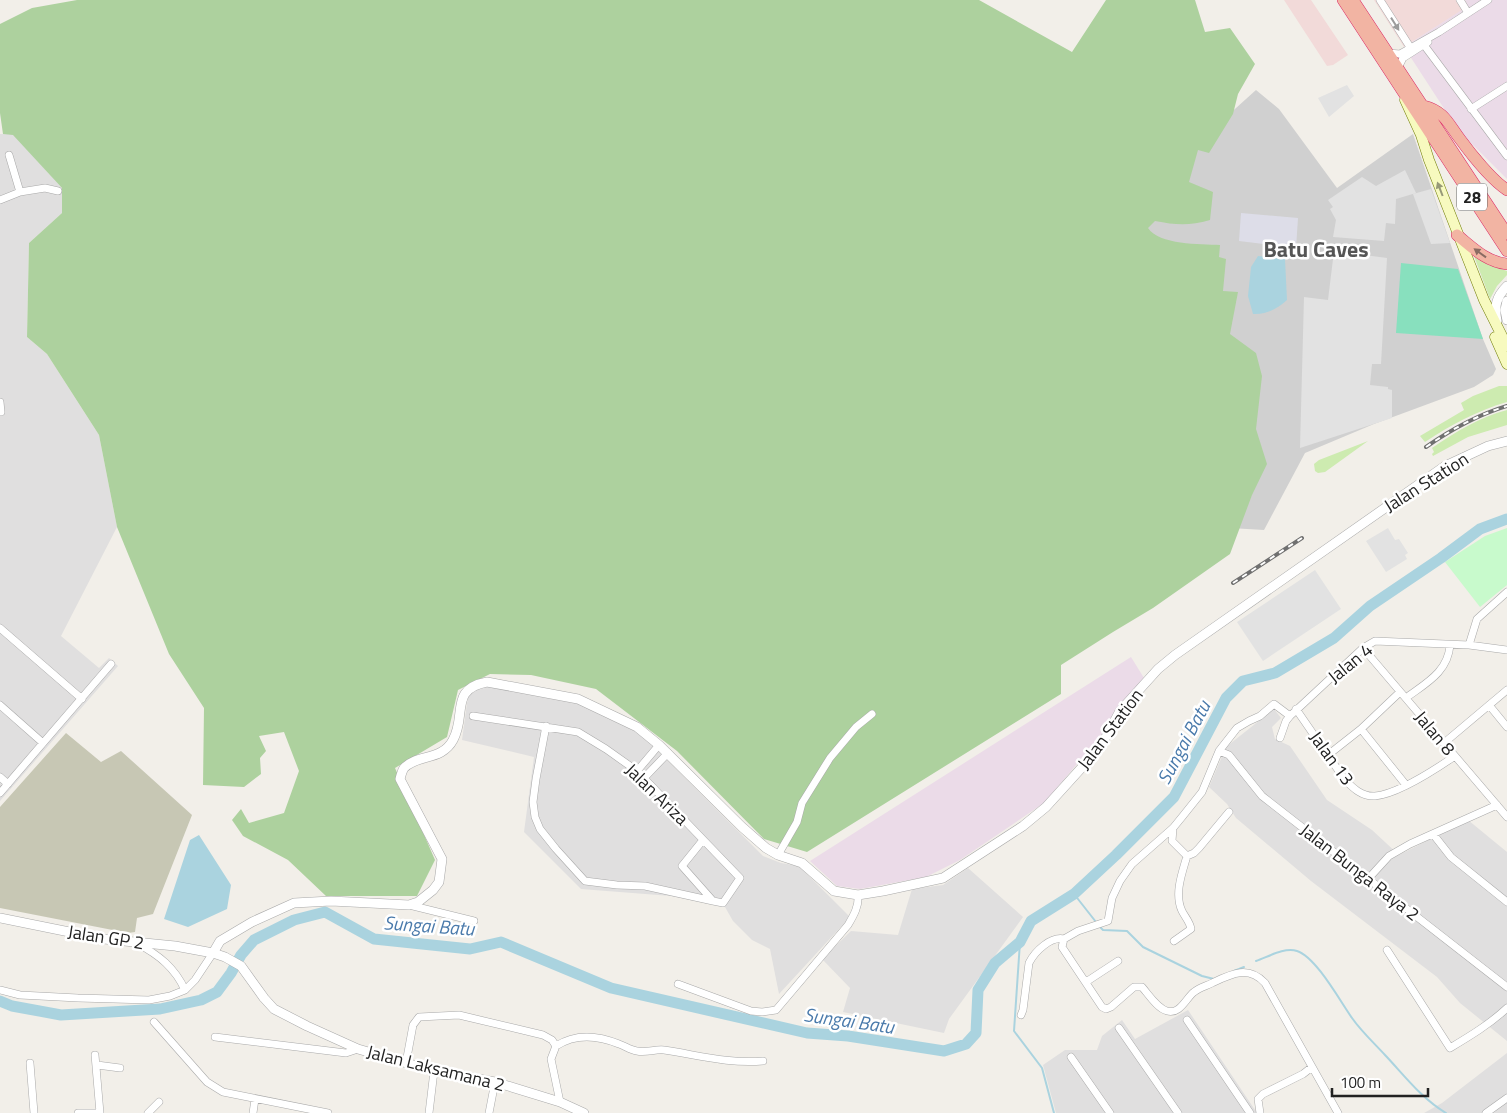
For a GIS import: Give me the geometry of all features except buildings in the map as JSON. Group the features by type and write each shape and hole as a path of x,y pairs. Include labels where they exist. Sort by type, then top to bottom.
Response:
{"highway":[{"name":"28","path":"1343,0 1398,82 1507,234"},
{"name":"28","path":"1353,0 1424,106 1441,141 1507,251"},
{"path":"1424,106 1434,109 1446,118 1460,139 1491,175 1507,198"},
{"path":"1491,175 1507,190"},
{"path":"1457,234 1482,255 1501,264 1507,264"}],"main road":[{"path":"1398,82 1421,135 1467,259 1490,314 1506,344"},
{"path":"1467,259 1485,316 1507,364"}],"street":[{"path":"1380,0 1410,47"},
{"path":"1460,0 1468,13"},
{"path":"1388,53 1400,54 1439,32 1488,0"},
{"path":"1398,68 1403,58 1424,45 1439,32"},
{"path":"1424,45 1507,156"},
{"path":"1471,109 1507,86"},
{"path":"8,155 20,192"},
{"path":"0,200 20,192 45,188 58,191"},
{"path":"1506,344 1497,321 1495,306 1499,295 1507,286"},
{"path":"1507,301 1504,310 1507,320"},
{"path":"0,402 1,412"},
{"name":"Jalan Station","path":"409,905 418,902 433,890 439,882 442,860 400,779 401,774 403,769 411,763 437,755 448,747 454,739 463,695 470,688 487,682 578,699 637,727 668,753 742,827 766,848 778,855 802,863 834,892 858,895 942,878 1023,826 1046,807 1085,764 1106,737 1120,711 1158,669 1240,609 1445,466 1488,446 1507,441"},
{"path":"1469,645 1477,619 1507,592"},
{"path":"0,628 82,699"},
{"name":"Jalan 4","path":"1280,738 1286,721 1296,709 1364,648 1375,641 1469,645 1507,650"},
{"path":"1406,698 1442,669 1449,656 1450,645"},
{"name":"Jalan 8","path":"1364,648 1507,817"},
{"path":"0,792 111,664"},
{"path":"1444,743 1507,690"},
{"path":"1328,755 1361,729 1400,692"},
{"path":"1290,716 1274,704 1260,716 1237,728 1219,751 1202,792 1173,828 1132,864 1120,881 1112,898 1109,919 1106,922 1078,931 1064,939 1062,944 1063,951 1102,1007 1106,1009 1111,1007 1134,987 1142,987 1161,1008 1171,1012 1176,1010 1194,992 1230,975 1241,972 1258,976 1265,983 1338,1113"},
{"path":"0,705 44,743"},
{"path":"1489,705 1507,727"},
{"name":"Jalan 13","path":"1296,709 1345,780 1354,789 1363,794 1374,796 1406,785 1433,772 1454,756"},
{"path":"778,855 797,822 802,803 830,758 856,727 872,714"},
{"name":"Jalan Ariza","path":"473,716 578,732 637,771 740,878 723,903 713,901"},
{"path":"546,726 533,802 535,817 540,829 585,881 645,886 713,901"},
{"path":"1361,729 1406,785"},
{"path":"637,771 659,745"},
{"name":"Jalan Bunga Raya 2","path":"1219,751 1229,755 1262,796 1507,988"},
{"path":"644,778 668,753"},
{"path":"0,777 8,784"},
{"path":"1368,879 1389,856 1410,844 1497,805"},
{"path":"1187,856 1199,848 1228,812"},
{"path":"1173,828 1172,841 1187,856"},
{"path":"1433,834 1451,857 1507,902"},
{"path":"704,840 682,866 713,901"},
{"path":"1174,941 1191,929 1182,912 1178,892 1187,856"},
{"path":"678,984 751,1010 762,1012 776,1010 848,925 856,910 858,895"},
{"path":"0,990 20,995 149,1000 170,996 185,990 195,980 220,941 252,922 294,903 331,901 409,905 474,921"},
{"name":"Jalan GP 2","path":"0,918 104,939 138,944 175,946 225,957"},
{"path":"1021,1015 1029,963 1032,957 1054,939 1058,937 1064,939"},
{"path":"138,944 161,957 180,978 185,990"},
{"path":"1387,950 1450,1048 1496,1018 1507,1008"},
{"name":"Jalan Laksamana 2","path":"225,957 241,966 274,1009 358,1049 434,1071 495,1082 560,1102 584,1113"},
{"path":"1086,982 1118,961"},
{"path":"406,1063 414,1025 419,1018 423,1017 459,1015 543,1035 552,1040 556,1046"},
{"path":"1187,1020 1250,1113"},
{"path":"154,1022 207,1082 223,1092 314,1112 328,1113"},
{"path":"1119,1028 1178,1113"},
{"path":"560,1102 551,1059 556,1046 572,1038 596,1036 636,1051 660,1050 709,1059 748,1062 764,1061"},
{"path":"215,1037 346,1053 358,1049"},
{"path":"96,1055 100,1113"},
{"path":"1071,1056 1110,1113"},
{"path":"30,1062 34,1113"},
{"path":"97,1064 120,1068"},
{"path":"1260,1113 1258,1100 1263,1094 1303,1074 1312,1067"},
{"path":"429,1113 434,1071"},
{"path":"489,1113 495,1082"},
{"path":"1486,1113 1507,1098"},
{"path":"253,1113 255,1099"},
{"path":"148,1113 160,1102"},
{"path":"78,1113 96,1113"}],"shaded area":[{"path":"1284,0 1311,0 1348,55 1333,65 1327,66"},
{"path":"1374,0 1465,0 1469,6 1404,47"},
{"path":"1465,0 1507,0 1507,179 1458,130 1404,47 1468,6"},
{"path":"1347,85 1354,96 1329,117 1318,98"},
{"path":"1256,90 1279,109 1337,188 1413,134 1483,339 1496,369 1493,375 1474,387 1374,424 1305,453 1264,530 1213,527 1017,113 1145,190"},
{"path":"0,134 13,134 62,188 62,213 29,243 27,337 47,354 99,435 117,527 61,636 99,668 109,658 118,666 0,801"},
{"path":"1405,170 1416,193 1396,199 1395,224 1386,223 1384,241 1333,237 1336,220 1330,209 1333,207 1328,200 1362,177 1376,186"},
{"path":"1431,189 1450,243 1431,244 1413,194"},
{"path":"1241,213 1298,218 1296,248 1239,241"},
{"path":"1334,251 1387,258 1381,364 1372,364 1370,385 1388,387 1388,389 1392,390 1392,418 1300,448 1304,297 1328,300"},
{"path":"1388,528 1395,540 1399,539 1408,553 1405,555 1407,559 1386,572 1366,541"},
{"path":"1315,570 1341,609 1263,661 1237,622"},
{"path":"1131,657 1144,678 1099,738 1044,803 960,860 926,877 860,889 837,886 810,861"},
{"path":"487,685 577,702 637,730 763,856 781,863 799,866 850,917 779,994 770,949 752,940 733,921 725,907 671,896 581,889 524,832 534,757 462,740 468,696"},
{"path":"1274,709 1281,718 1272,727 1275,739 1290,746 1327,800 1372,830 1399,855 1468,820 1507,852 1507,1041 1460,1003 1437,977 1311,881 1236,818 1227,804 1209,787 1226,747"},
{"path":"66,733 101,762 121,751 192,815 153,914 137,918 135,932 128,933 0,908 0,807"},
{"path":"968,868 1023,917 949,1019 944,1033 843,1012 850,988 822,959 851,931 898,935 912,889 943,885"},
{"path":"1188,1010 1257,1113 1056,1113 1043,1065 1065,1050 1097,1050 1102,1036 1122,1020 1135,1039"},
{"path":"1507,1053 1507,1113 1424,1113 1442,1103"}],"green space":[{"path":"77,0 979,0 1072,52 1106,0 1195,0 1205,32 1230,28 1255,64 1238,94 1233,114 1209,153 1198,150 1189,182 1213,192 1210,220 1182,224 1155,221 1148,228 1153,234 1170,241 1220,245 1219,257 1226,259 1223,291 1238,292 1230,334 1256,353 1262,376 1256,429 1267,464 1252,495 1230,554 1153,608 1061,665 1061,694 807,852 764,839 677,751 596,689 531,675 490,674 458,690 447,737 395,768 435,860 417,896 326,896 288,860 243,836 232,820 241,809 249,823 284,813 299,771 284,732 259,736 266,751 260,758 261,774 244,787 203,785 204,708 169,654 117,527 99,435 47,354 27,337 29,243 62,213 62,188 13,135 3,134 0,113 0,24 32,8"},
{"path":"1474,256 1489,265 1507,271 1507,275 1497,286 1490,299"},
{"path":"1401,263 1458,269 1483,339 1396,333"},
{"path":"1499,386 1507,386 1507,402 1464,419 1425,442 1420,436 1464,410 1461,403"},
{"path":"1507,410 1507,425 1468,437 1433,456 1432,448 1450,436 1477,421"},
{"path":"1368,441 1325,472 1318,473 1315,471 1314,464 1319,460"},
{"path":"1507,528 1507,585 1480,607 1445,562 1485,536"}],"water":[{"path":"1258,256 1285,259 1287,300 1271,311 1253,314 1248,296 1251,267"},
{"path":"199,835 231,885 227,909 188,927 164,919 190,840"}],"waterway":[{"name":"Sungai Batu","path":"0,1001 12,1006 61,1015 160,1009 201,1000 217,992 241,955 254,940 294,920 325,912 374,939 470,949 501,942 611,988 807,1033 848,1036 944,1051 966,1044 976,1033 978,990 995,963 1020,942 1031,921 1074,894 1174,797 1226,698 1243,681 1275,673 1334,638 1370,606 1480,529 1507,519"},
{"path":"1074,894 1096,922"},
{"path":"1099,926 1103,930 1127,931 1143,947 1202,976 1214,979"},
{"path":"1020,942 1014,1031 1042,1068 1054,1113"},
{"path":"1256,961 1287,950 1297,951 1304,955 1320,970 1363,1032 1421,1094 1446,1113"},
{"path":"1234,971 1244,967"}],"railway":[{"path":"1426,447 1465,423 1507,406"},
{"path":"1233,583 1302,538"}],"district":[{"name":"Batu Caves","path":"1316,249"}]}
